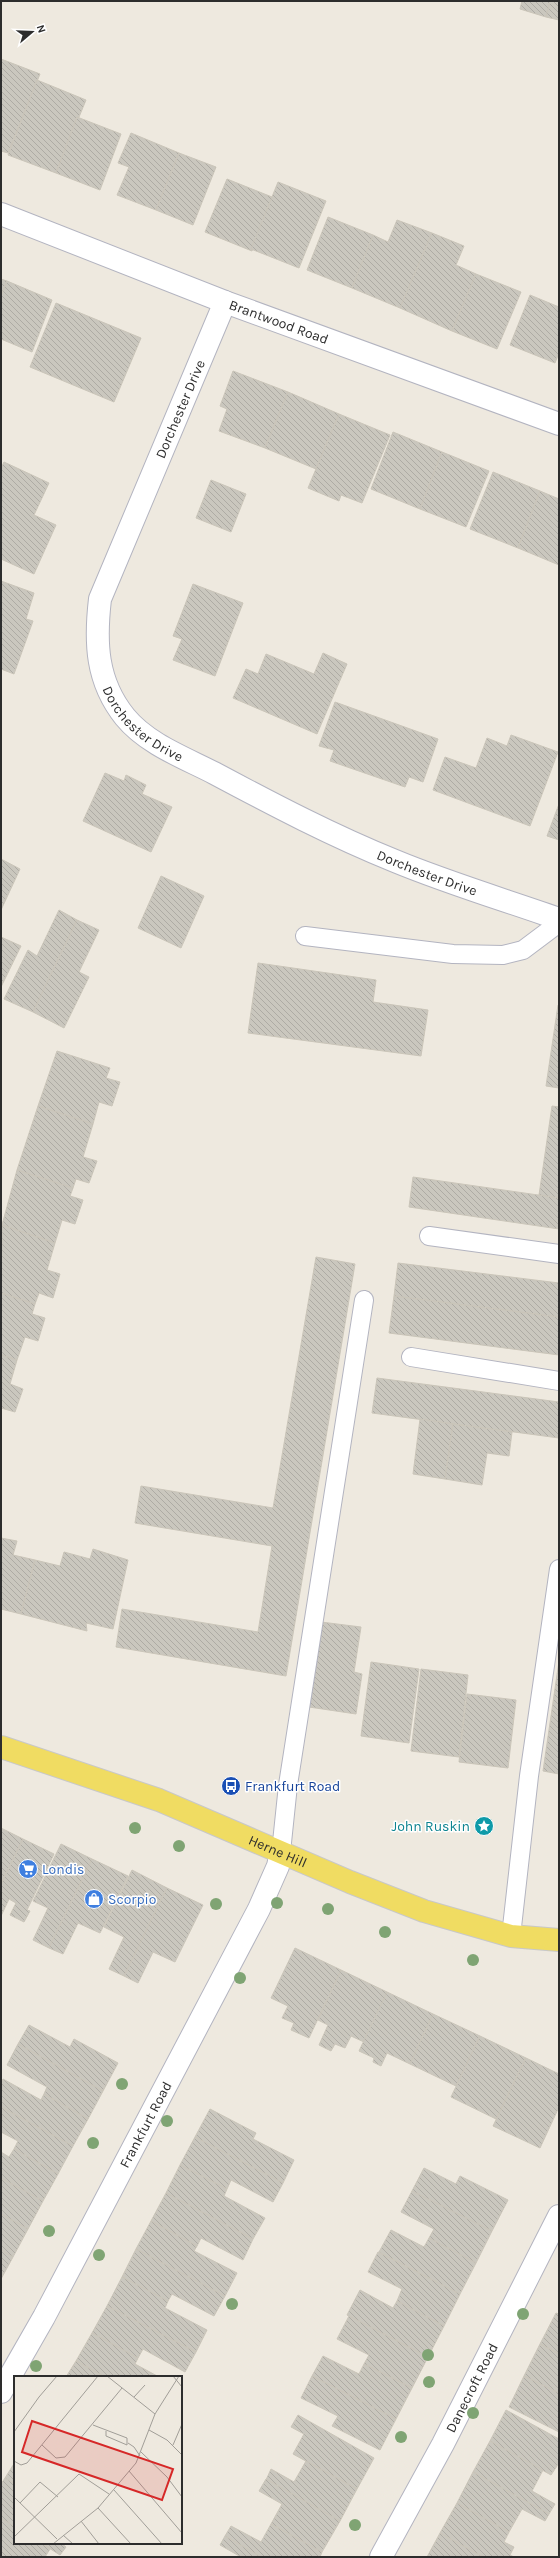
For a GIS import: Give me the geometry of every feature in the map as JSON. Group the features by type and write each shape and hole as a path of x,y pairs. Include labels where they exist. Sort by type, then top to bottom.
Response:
{"main road":[{"name":"Herne Hill","path":"1,1747 144,1795 424,1911 511,1936 559,1940"}],"street":[{"name":"Brantwood Road","path":"1,214 225,302 559,424"},
{"name":"Dorchester Drive","path":"225,302 100,598 96,632 99,661 107,690 126,717 152,740 289,813 396,862 559,919"},
{"name":"Frankfurt Road","path":"1,2392 44,2317 259,1908 278,1866 281,1852"},
{"name":"Danecroft Road","path":"381,2557 442,2444 559,2216"}],"lane":[{"path":"305,936 453,954 503,955 523,950 559,923"},
{"path":"429,1236 559,1254"},
{"path":"281,1852 288,1785 364,1300"},
{"path":"411,1357 559,1381"},
{"path":"511,1936 529,1776 559,1569"}],"building":[{"path":"522,1 550,1 546,17 520,9"},
{"path":"550,1 559,1 559,20 546,17"},
{"path":"1,59 40,74 8,153 1,151"},
{"path":"37,80 86,100 56,173 8,155"},
{"path":"77,117 121,134 100,190 56,173"},
{"path":"131,133 179,153 156,210 117,195 129,167 118,163"},
{"path":"179,153 216,167 193,225 156,210"},
{"path":"227,179 272,197 252,251 205,232"},
{"path":"278,182 326,201 299,268 251,249"},
{"path":"328,217 373,235 352,288 307,270"},
{"path":"397,220 432,233 400,308 352,288 373,235 388,242"},
{"path":"432,233 464,246 456,265 476,274 452,331 400,308"},
{"path":"476,274 521,292 497,349 452,331"},
{"path":"1,279 7,281 1,296"},
{"path":"7,281 52,300 32,352 1,339 1,296"},
{"path":"530,295 559,307 559,353 555,363 510,345"},
{"path":"56,303 141,338 114,402 30,367"},
{"path":"233,371 288,392 265,448 219,431 227,409 220,406"},
{"path":"288,392 339,414 316,469 265,448"},
{"path":"339,414 390,435 362,503 341,495 339,501 308,488"},
{"path":"393,432 442,452 420,509 371,489"},
{"path":"442,452 489,471 466,527 420,509"},
{"path":"4,462 49,483 34,515 56,525 34,574 1,559 1,468"},
{"path":"493,472 540,491 518,548 470,529"},
{"path":"211,480 246,494 231,532 196,518"},
{"path":"540,491 559,499 559,565 518,548"},
{"path":"1,581 34,593 26,619 33,621 14,674 1,669"},
{"path":"193,584 243,603 215,676 173,660 182,639 173,636"},
{"path":"323,653 347,664 317,734 233,698 246,669 258,674 266,654 314,674"},
{"path":"335,702 438,739 423,782 409,777 405,787 330,761 334,750 319,746"},
{"path":"511,735 558,752 530,826 433,790 445,757 476,768 487,738 507,746"},
{"path":"105,773 124,781 126,775 146,785 142,794 172,807 151,852 83,821"},
{"path":"559,804 559,840 547,836"},
{"path":"1,859 20,869 1,910"},
{"path":"161,876 204,896 181,948 138,928"},
{"path":"59,910 77,920 33,1012 4,999 28,950 37,956"},
{"path":"77,920 99,930 79,972 89,977 64,1028 33,1012"},
{"path":"1,937 21,946 1,987"},
{"path":"258,963 376,980 373,1002 428,1010 421,1056 248,1033"},
{"path":"559,1005 559,1088 546,1086"},
{"path":"57,1051 110,1068 106,1078 120,1082 112,1106 99,1102 93,1124 38,1106"},
{"path":"38,1106 93,1124 83,1157 97,1161 89,1183 76,1179 73,1188 17,1170"},
{"path":"552,1106 559,1107 559,1198 539,1195"},
{"path":"17,1170 73,1188 70,1196 83,1200 75,1224 62,1220 55,1243 2,1225"},
{"path":"413,1177 559,1198 559,1229 409,1207"},
{"path":"2,1225 55,1243 47,1270 60,1274 53,1298 39,1293 35,1304 1,1293"},
{"path":"316,1257 355,1264 286,1676 116,1647 122,1609 258,1632 272,1546 135,1523 141,1486 273,1508"},
{"path":"398,1263 559,1283 559,1317 394,1296"},
{"path":"1,1293 35,1304 32,1314 45,1318 38,1341 25,1337 17,1360 1,1355"},
{"path":"394,1296 559,1317 559,1355 389,1333"},
{"path":"1,1355 17,1360 10,1384 23,1389 15,1412 1,1408"},
{"path":"377,1378 559,1402 559,1438 372,1413"},
{"path":"420,1419 453,1424 445,1479 413,1474"},
{"path":"453,1424 512,1432 509,1456 487,1453 482,1485 445,1479"},
{"path":"1,1538 17,1541 13,1555 35,1560 21,1614 1,1609"},
{"path":"93,1549 128,1560 113,1629 86,1623 87,1631 21,1614 35,1560 60,1566 64,1552 90,1559"},
{"path":"321,1622 361,1627 354,1672 362,1674 356,1714 309,1707"},
{"path":"559,1661 559,1774 543,1771"},
{"path":"371,1662 419,1669 409,1743 361,1736"},
{"path":"421,1669 468,1675 459,1757 411,1751"},
{"path":"467,1694 516,1700 508,1768 459,1762"},
{"path":"1,1828 23,1839 1,1884"},
{"name":"Londis","path":"23,1839 54,1854 27,1910 30,1911 24,1922 10,1915 16,1903 9,1899 1,1916 1,1884"},
{"path":"61,1844 92,1859 49,1948 33,1940 48,1908 33,1901"},
{"name":"Scorpio","path":"92,1859 128,1876 100,1933 78,1923 63,1954 49,1948"},
{"path":"132,1870 167,1888 124,1976 109,1969 124,1937 104,1927"},
{"path":"167,1888 203,1905 175,1962 153,1952 138,1983 124,1976"},
{"path":"295,1948 341,1970 309,2038 291,2030 294,2023 282,2018 288,2006 271,1998"},
{"path":"341,1970 387,1992 364,2042 351,2036 345,2048 335,2044 331,2051 319,2045 328,2025 318,2020"},
{"path":"387,1992 433,2014 410,2064 387,2053 381,2066 373,2062 374,2058 359,2051"},
{"path":"433,2014 480,2036 456,2086 410,2064"},
{"path":"29,2025 70,2047 74,2039 118,2063 103,2091 18,2044"},
{"path":"480,2036 526,2058 496,2119 451,2097"},
{"path":"18,2044 103,2091 88,2119 44,2094 47,2087 7,2065"},
{"path":"526,2058 559,2074 559,2107 540,2148 493,2126"},
{"path":"3,2079 41,2100 44,2094 88,2119 73,2146 1,2107 1,2083"},
{"path":"1,2107 73,2146 58,2174 14,2149 18,2141 1,2132"},
{"path":"210,2109 256,2133 253,2139 294,2160 283,2183 195,2137"},
{"path":"195,2137 283,2183 273,2202 231,2180 227,2189 180,2165"},
{"path":"14,2149 58,2174 43,2201 1,2178 1,2152 9,2157"},
{"path":"180,2165 227,2189 224,2196 265,2218 253,2239 166,2193"},
{"path":"424,2168 456,2184 460,2176 508,2200 492,2231 412,2191"},
{"path":"1,2178 43,2201 28,2229 1,2214"},
{"path":"412,2191 492,2231 476,2263 429,2238 434,2229 401,2212"},
{"path":"166,2193 253,2239 243,2260 201,2238 197,2246 151,2221"},
{"path":"1,2214 28,2229 13,2257 1,2250"},
{"path":"151,2221 197,2246 194,2251 237,2273 225,2296 136,2249"},
{"path":"391,2230 424,2247 429,2238 476,2263 460,2294 379,2252"},
{"path":"136,2249 225,2296 214,2316 172,2294 168,2301 122,2277"},
{"path":"1,2250 13,2257 1,2279"},
{"path":"378,2252 460,2294 444,2326 397,2301 402,2289 368,2272"},
{"path":"122,2277 168,2301 165,2308 207,2330 196,2352 107,2306"},
{"path":"360,2290 393,2308 397,2301 444,2326 428,2357 347,2315"},
{"path":"107,2306 196,2352 185,2372 143,2349 138,2358 92,2333"},
{"path":"556,2313 559,2314 559,2354 540,2344"},
{"path":"349,2316 428,2357 412,2388 364,2364 369,2355 337,2339"},
{"path":"92,2333 138,2358 135,2364 157,2376 103,2376 76,2361"},
{"path":"540,2344 559,2354 559,2393 524,2376"},
{"path":"323,2356 359,2374 364,2364 412,2388 396,2419 312,2376"},
{"path":"76,2361 103,2376 67,2376"},
{"path":"312,2376 396,2419 380,2450 332,2426 338,2416 301,2398"},
{"path":"524,2376 559,2393 559,2432 509,2407"},
{"path":"506,2410 559,2439 559,2463 551,2475 490,2441"},
{"path":"298,2415 374,2458 357,2489 293,2454 304,2434 291,2427"},
{"path":"490,2441 543,2470 532,2491 555,2504 549,2514 473,2472"},
{"path":"306,2461 357,2489 340,2521 266,2480 271,2469 294,2482"},
{"path":"14,2464 14,2483 5,2478"},
{"path":"473,2472 549,2514 545,2521 522,2509 509,2532 457,2503"},
{"path":"5,2478 14,2483 14,2526 1,2518 1,2484"},
{"path":"266,2479 340,2521 322,2552 271,2524 282,2504 259,2491"},
{"path":"457,2503 509,2532 504,2542 514,2547 510,2555 514,2557 483,2557 440,2533"},
{"path":"1,2518 14,2526 14,2544 42,2544 50,2549 45,2557 1,2557"},
{"path":"271,2524 322,2552 320,2557 261,2557 225,2536 231,2526 261,2542"},
{"path":"440,2533 483,2557 427,2557"},
{"path":"225,2536 261,2557 241,2557 220,2545"},
{"path":"43,2544 62,2544 66,2547 60,2555"}],"place":[{"name":"Frankfurt Road","path":"231,1786"},
{"name":"John Ruskin","path":"484,1826"},
{"name":"Londis","path":"28,1869"},
{"name":"Scorpio","path":"94,1899"}]}
